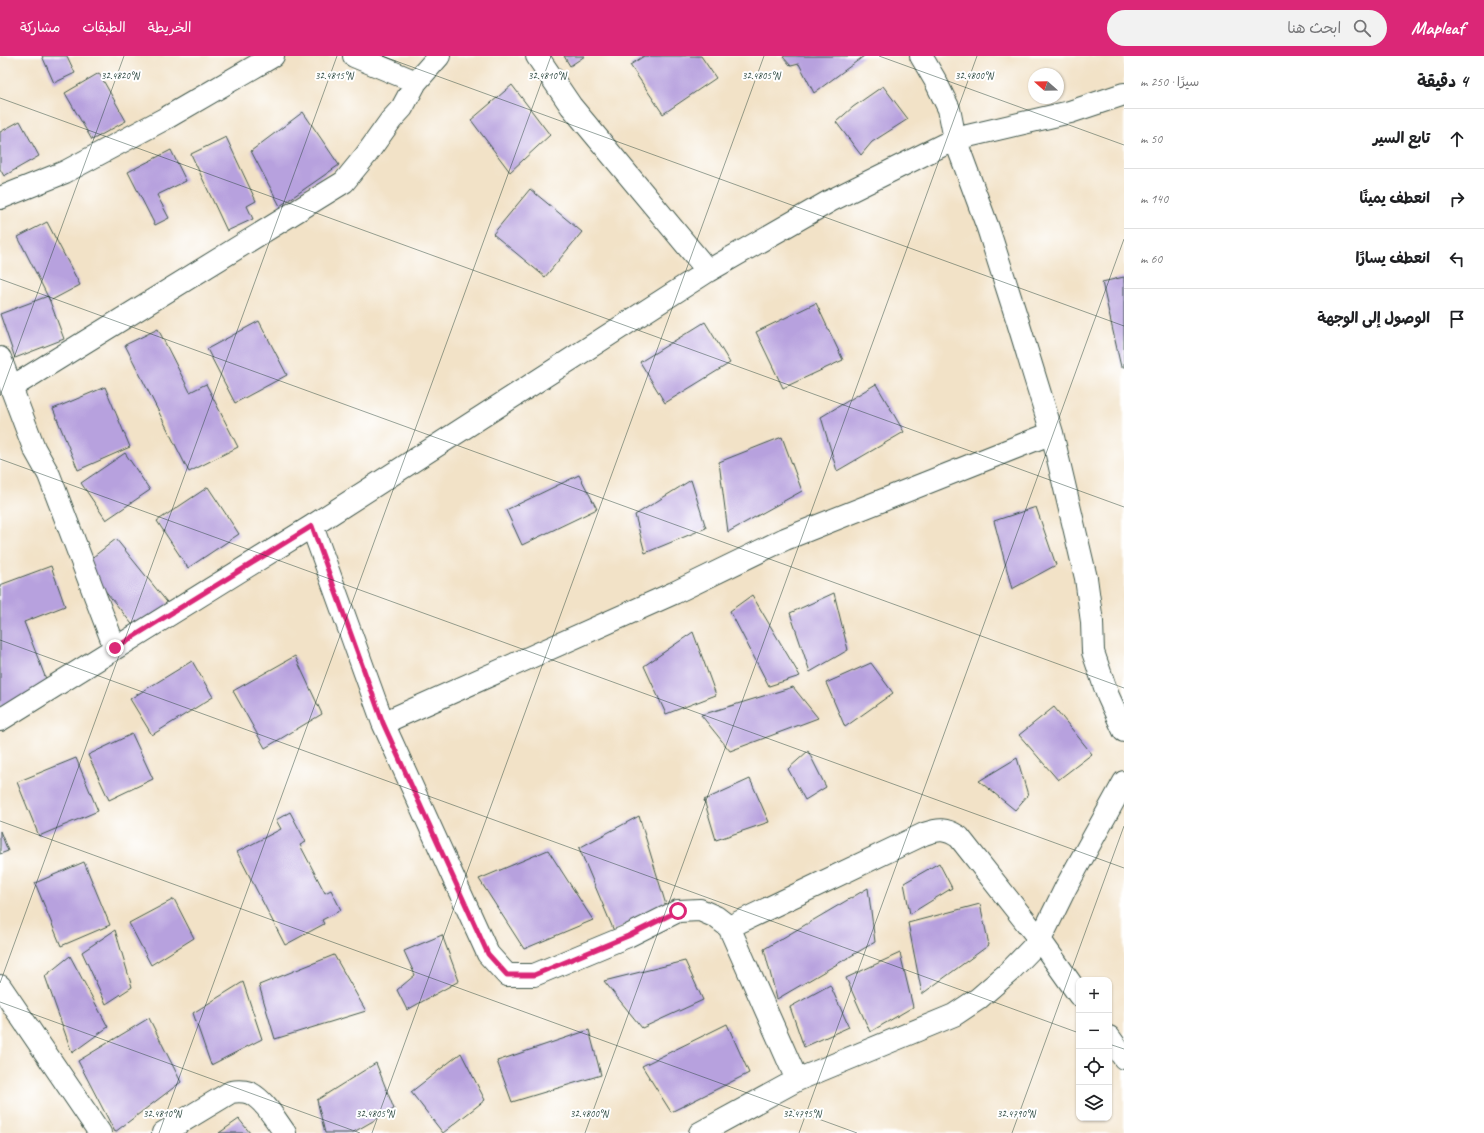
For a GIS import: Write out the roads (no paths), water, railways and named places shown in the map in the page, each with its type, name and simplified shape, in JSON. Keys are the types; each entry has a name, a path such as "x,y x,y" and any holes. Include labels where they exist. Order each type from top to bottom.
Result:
{"street":[{"path":"0,198 65,172 168,117 273,56"},
{"path":"354,56 416,82"},
{"path":"12,387 344,182 391,120 402,108 416,82 439,56"},
{"path":"537,56 571,106 708,271"},
{"path":"921,56 949,109 955,139 988,228 1052,433 1086,578 1092,622 1094,652 1108,696 1124,730"},
{"path":"0,720 312,526 708,271 830,201 955,139 1070,112 1124,94"},
{"path":"0,358 34,448 49,475 115,648"},
{"path":"383,723 674,593 786,539 1052,433"},
{"path":"312,526 383,723 488,954 507,975 534,975 628,936 678,911 700,910 716,917 729,927 798,1080"},
{"path":"700,1133 798,1080 954,1015 983,995 1009,972 1040,940 1066,887 1124,782"},
{"path":"729,927 924,834 935,830 950,830 959,836 1040,940 1076,991"},
{"path":"0,986 100,1133"},
{"path":"1112,1041 1124,1058"},
{"path":"163,1133 231,1092 240,1091 249,1093 268,1109 285,1133"}]}
